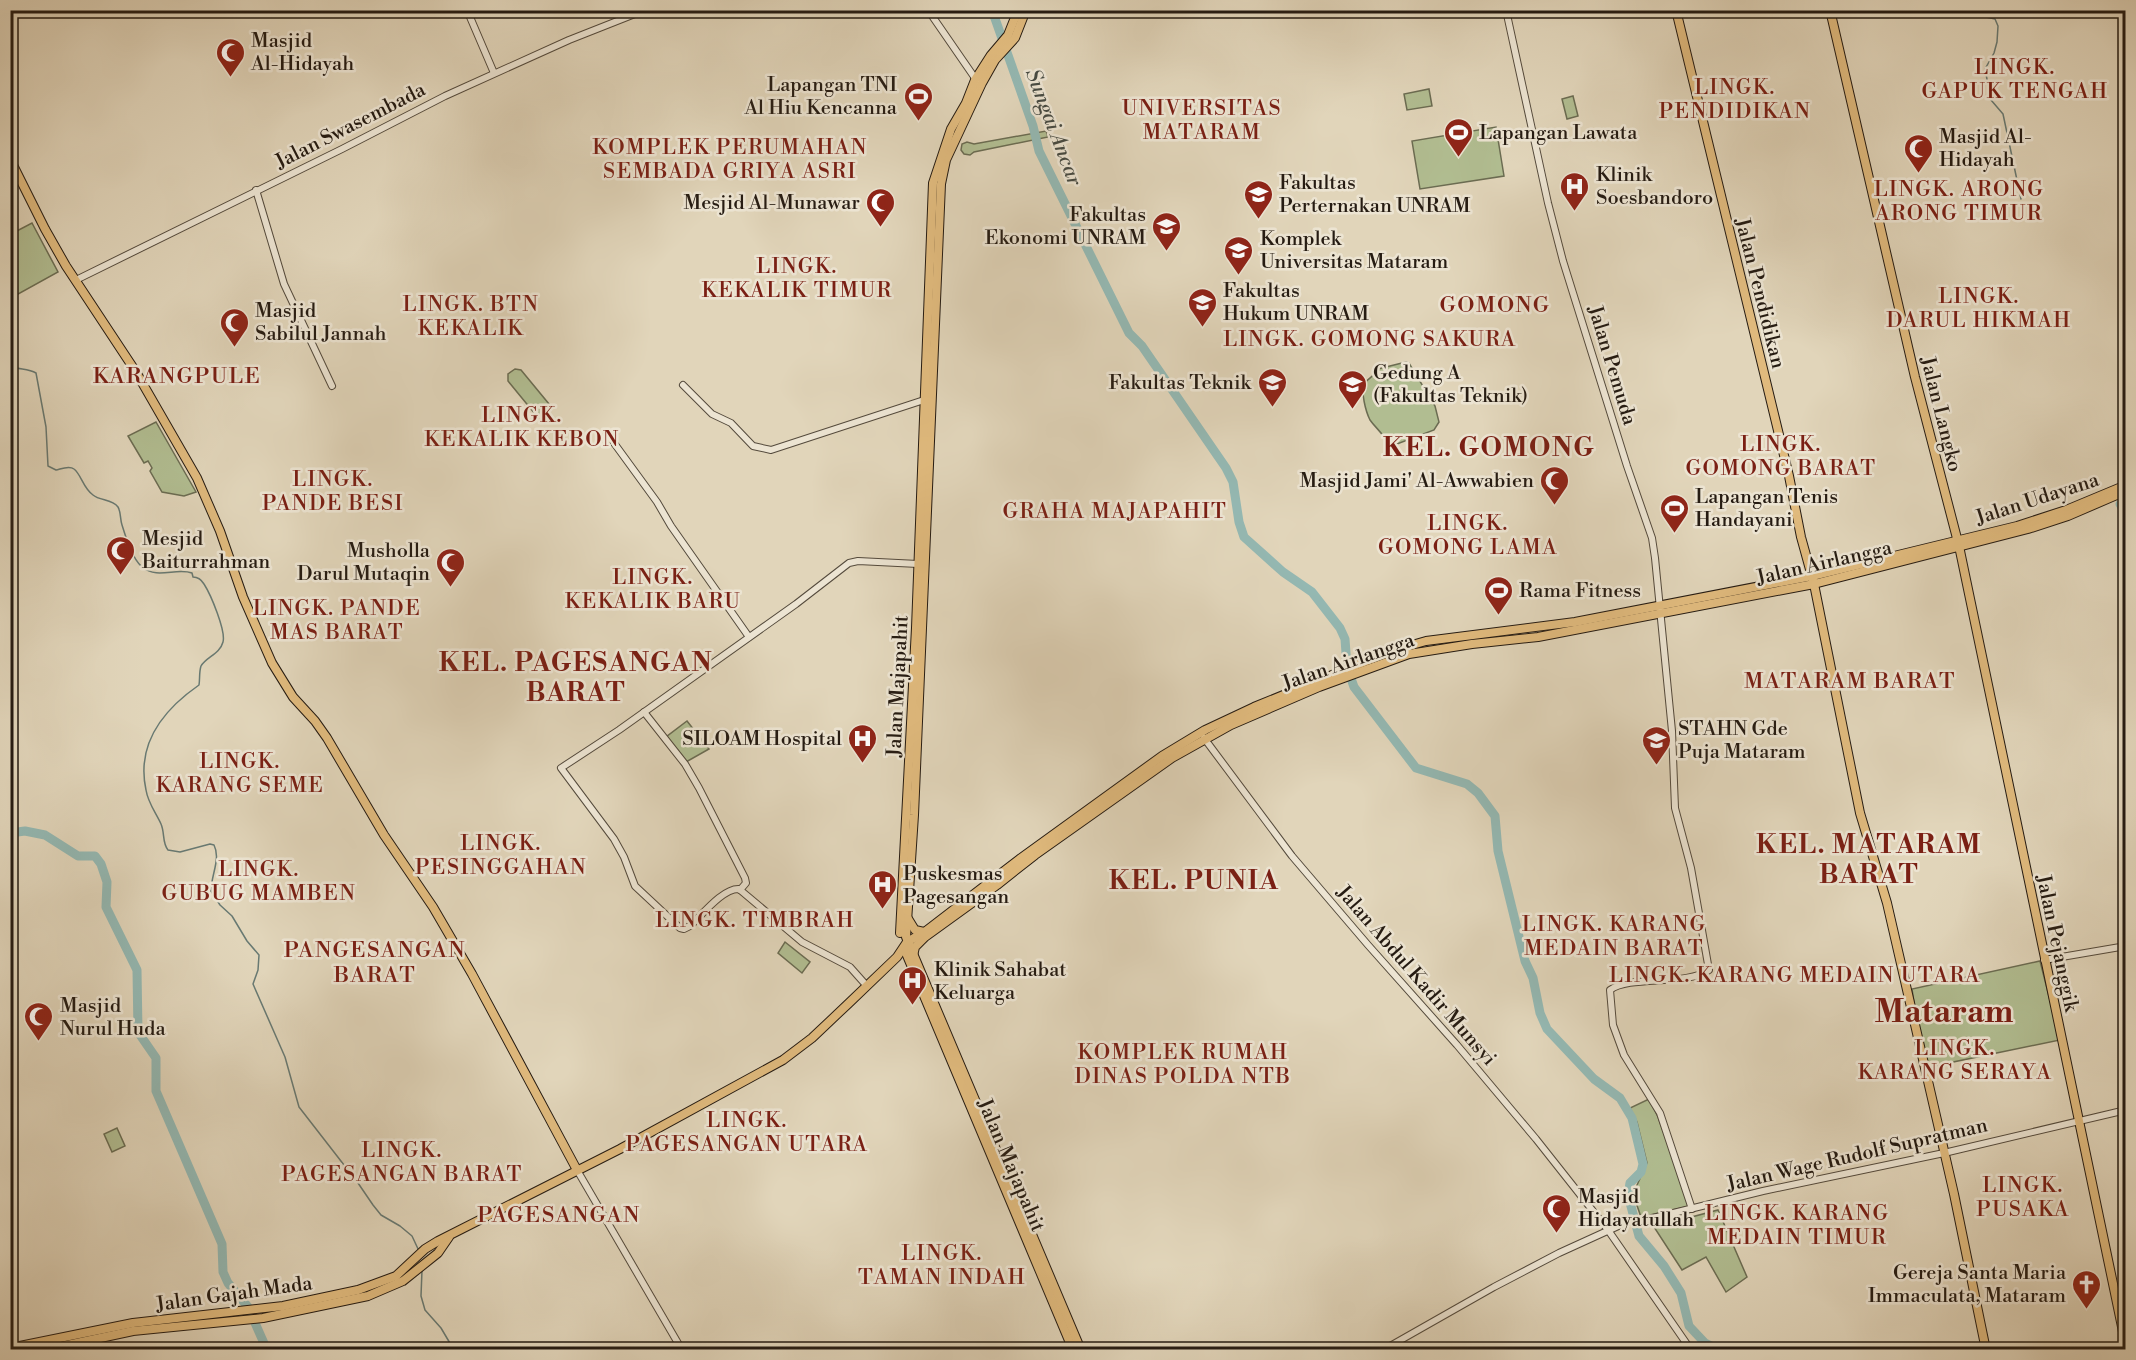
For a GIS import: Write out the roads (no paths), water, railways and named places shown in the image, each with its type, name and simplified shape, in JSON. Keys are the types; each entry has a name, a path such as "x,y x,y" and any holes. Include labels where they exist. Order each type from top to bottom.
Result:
{"main road":[{"name":"Jalan Pendidikan","path":"1676,10 1813,580 1860,813 1887,903 1986,1350"},
{"name":"Jalan Langko","path":"1830,10 1916,377 1958,543"},
{"name":"Jalan Majapahit","path":"915,705 918,564 923,524 924,400 936,216 941,184 946,160 978,81 996,53 1012,37 1024,11"},
{"path":"10,159 45,230 136,372 197,478 220,531 243,597 272,663 293,697 327,738 384,835 433,907 472,974 578,1170"},
{"name":"Jalan Majapahit","path":"936,216 915,705 900,931 967,1088"},
{"name":"Jalan Udayana","path":"1958,543 2028,529 2119,491"},
{"name":"Jalan Airlangga","path":"907,946 924,936 1022,858 1129,783 1203,736 1280,699 1341,675 1409,654 1538,637 1813,580 1958,543"},
{"name":"Jalan Pejanggik","path":"1958,543 2126,1346"},
{"name":"Jalan Majapahit","path":"914,719 914,815 906,915 907,946 967,1088"},
{"path":"906,915 912,927 924,936 915,947 913,956"},
{"name":"Jalan Gajah Mada","path":"134,1327 263,1318 359,1294 396,1276 426,1249 783,1060 812,1038 907,946"},
{"path":"967,1088 1009,1191 1081,1350"},
{"name":"Jalan Majapahit","path":"1009,1191 1073,1350"},
{"name":"Jalan Gajah Mada","path":"10,1348 394,1287 438,1253 448,1237"},
{"name":"Jalan Gajah Mada","path":"44,1350 90,1336"}],"street":[{"path":"467,10 494,73"},
{"name":"Jalan Swasembada","path":"75,280 494,73 645,10"},
{"path":"928,10 978,81"},
{"name":"Jalan Pemuda","path":"1506,10 1548,204 1563,261 1652,538 1672,731 1676,813 1691,868 1709,970 1705,973 1678,978 1620,985 1610,990 1609,995 1613,1025 1624,1055 1660,1113 1692,1209"},
{"path":"256,190 284,284 332,386"},
{"path":"683,385 712,414 731,423 753,446 771,450 924,400"},
{"path":"614,443 749,637"},
{"path":"866,986 850,967 802,942 740,890 733,889 724,894 690,926 682,928 677,925 635,886 614,839 561,768 644,712 849,563 858,561 918,564"},
{"path":"644,712 684,764 699,788 746,883 740,890"},
{"name":"Jalan Abdul Kadir Munsyi","path":"1203,736 1292,856 1514,1111 1608,1230 1691,1350"},
{"path":"2044,960 2126,946"},
{"name":"Jalan Wage Rudolf Supratman","path":"1383,1350 1494,1287 1627,1222 1944,1153 2126,1110"},
{"path":"578,1170 682,1350"}],"waterway":[{"name":"Sungai Ancar","path":"992,10 1033,126 1039,151 1129,333 1142,346 1226,468 1233,482 1239,522 1244,537 1283,572 1312,592 1340,628 1345,639 1347,667 1354,687 1416,768 1467,784 1478,793 1495,816 1498,851 1525,961 1533,978 1540,1013 1547,1029 1594,1079 1620,1098 1632,1118 1643,1164 1641,1172 1630,1183 1628,1195 1639,1236 1664,1266 1681,1293 1689,1326 1705,1343 1719,1350"},
{"path":"1978,10 1986,17 1995,19 1998,26 1994,53 1985,69 1991,100 2003,114 2021,199"},
{"path":"10,366 36,373 46,427 48,466 56,470 67,467 74,469 90,492 118,507 130,548 142,567 154,573 180,571 192,573 193,577 202,581 210,596 220,622 223,642 219,650 201,666 199,685 174,705 155,730 145,758 144,773 147,795 161,824 168,850 180,852 214,845 216,861 211,891 259,955 258,970 253,984 285,1057 299,1107 381,1215 412,1236 419,1251"},
{"path":"2120,504 2126,514"},
{"path":"10,833 25,831 45,835 78,856 95,856 101,864 107,882 106,907 137,970 138,1032 156,1058 156,1091 222,1244 223,1272 228,1283 248,1307 267,1350"},
{"path":"422,1270 421,1296 425,1310 441,1328 454,1350"}],"place":[{"name":"Masjid Al-Hidayah","path":"230,78"},
{"name":"Lapangan TNI Al Hiu Kencanna","path":"918,122"},
{"name":"Lapangan Lawata","path":"1458,158"},
{"name":"Masjid Al- Hidayah","path":"1918,174"},
{"name":"Klinik Soesbandoro","path":"1575,212"},
{"name":"Fakultas Perternakan UNRAM","path":"1258,220"},
{"name":"Mesjid Al-Munawar","path":"881,228"},
{"name":"Fakultas Ekonomi UNRAM","path":"1167,252"},
{"name":"Komplek Universitas Mataram","path":"1239,276"},
{"name":"Fakultas Hukum UNRAM","path":"1202,328"},
{"name":"Masjid Sabilul Jannah","path":"234,348"},
{"name":"Fakultas Teknik","path":"1272,408"},
{"name":"Gedung A (Fakultas Teknik)","path":"1352,410"},
{"name":"Masjid Jami' Al-Awwabien","path":"1555,506"},
{"name":"Lapangan Tenis Handayani","path":"1674,534"},
{"name":"Mesjid Baiturrahman","path":"121,576"},
{"name":"Musholla Darul Mutaqin","path":"451,588"},
{"name":"Rama Fitness","path":"1498,616"},
{"name":"SILOAM Hospital","path":"863,764"},
{"name":"STAHN Gde Puja Mataram","path":"1657,766"},
{"name":"Puskesmas Pagesangan","path":"882,910"},
{"name":"Klinik Sahabat Keluarga","path":"913,1006"},
{"name":"Masjid Nurul Huda","path":"39,1042"},
{"name":"Masjid Hidayatullah","path":"1557,1234"},
{"name":"Gereja Santa Maria Immaculata, Mataram","path":"2087,1310"}],"district":[{"name":"LINGK. GAPUK TENGAH","path":"2015,79"},
{"name":"LINGK. PENDIDIKAN","path":"1735,99"},
{"name":"UNIVERSITAS MATARAM","path":"1202,120"},
{"name":"KOMPLEK PERUMAHAN SEMBADA GRIYA ASRI","path":"730,159"},
{"name":"LINGK. ARONG ARONG TIMUR","path":"1959,201"},
{"name":"LINGK. KEKALIK TIMUR","path":"797,278"},
{"name":"GOMONG","path":"1495,304"},
{"name":"LINGK. DARUL HIKMAH","path":"1979,308"},
{"name":"LINGK. BTN KEKALIK","path":"471,316"},
{"name":"LINGK. GOMONG SAKURA","path":"1370,339"},
{"name":"KARANGPULE","path":"177,375"},
{"name":"LINGK. KEKALIK KEBON","path":"522,427"},
{"name":"KEL. GOMONG","path":"1489,447"},
{"name":"LINGK. GOMONG BARAT","path":"1781,456"},
{"name":"LINGK. PANDE BESI","path":"333,491"},
{"name":"GRAHA MAJAPAHIT","path":"1115,511"},
{"name":"LINGK. GOMONG LAMA","path":"1468,535"},
{"name":"LINGK. KEKALIK BARU","path":"653,589"},
{"name":"LINGK. PANDE MAS BARAT","path":"337,620"},
{"name":"KEL. PAGESANGAN BARAT","path":"576,677"},
{"name":"MATARAM BARAT","path":"1850,680"},
{"name":"LINGK. KARANG SEME","path":"240,773"},
{"name":"LINGK. PESINGGAHAN","path":"501,855"},
{"name":"KEL. MATARAM BARAT","path":"1869,859"},
{"name":"KEL. PUNIA","path":"1194,880"},
{"name":"LINGK. GUBUG MAMBEN","path":"259,881"},
{"name":"LINGK. TIMBRAH","path":"755,920"},
{"name":"LINGK. KARANG MEDAIN BARAT","path":"1614,936"},
{"name":"PANGESANGAN BARAT","path":"375,962"},
{"name":"LINGK. KARANG MEDAIN UTARA","path":"1795,975"},
{"name":"Mataram","path":"1944,1011"},
{"name":"LINGK. KARANG SERAYA","path":"1955,1060"},
{"name":"KOMPLEK RUMAH DINAS POLDA NTB","path":"1183,1064"},
{"name":"LINGK. PAGESANGAN UTARA","path":"747,1132"},
{"name":"LINGK. PAGESANGAN BARAT","path":"402,1162"},
{"name":"LINGK. PUSAKA","path":"2023,1197"},
{"name":"PAGESANGAN","path":"559,1214"},
{"name":"LINGK. KARANG MEDAIN TIMUR","path":"1797,1225"},
{"name":"LINGK. TAMAN INDAH","path":"942,1265"}]}
